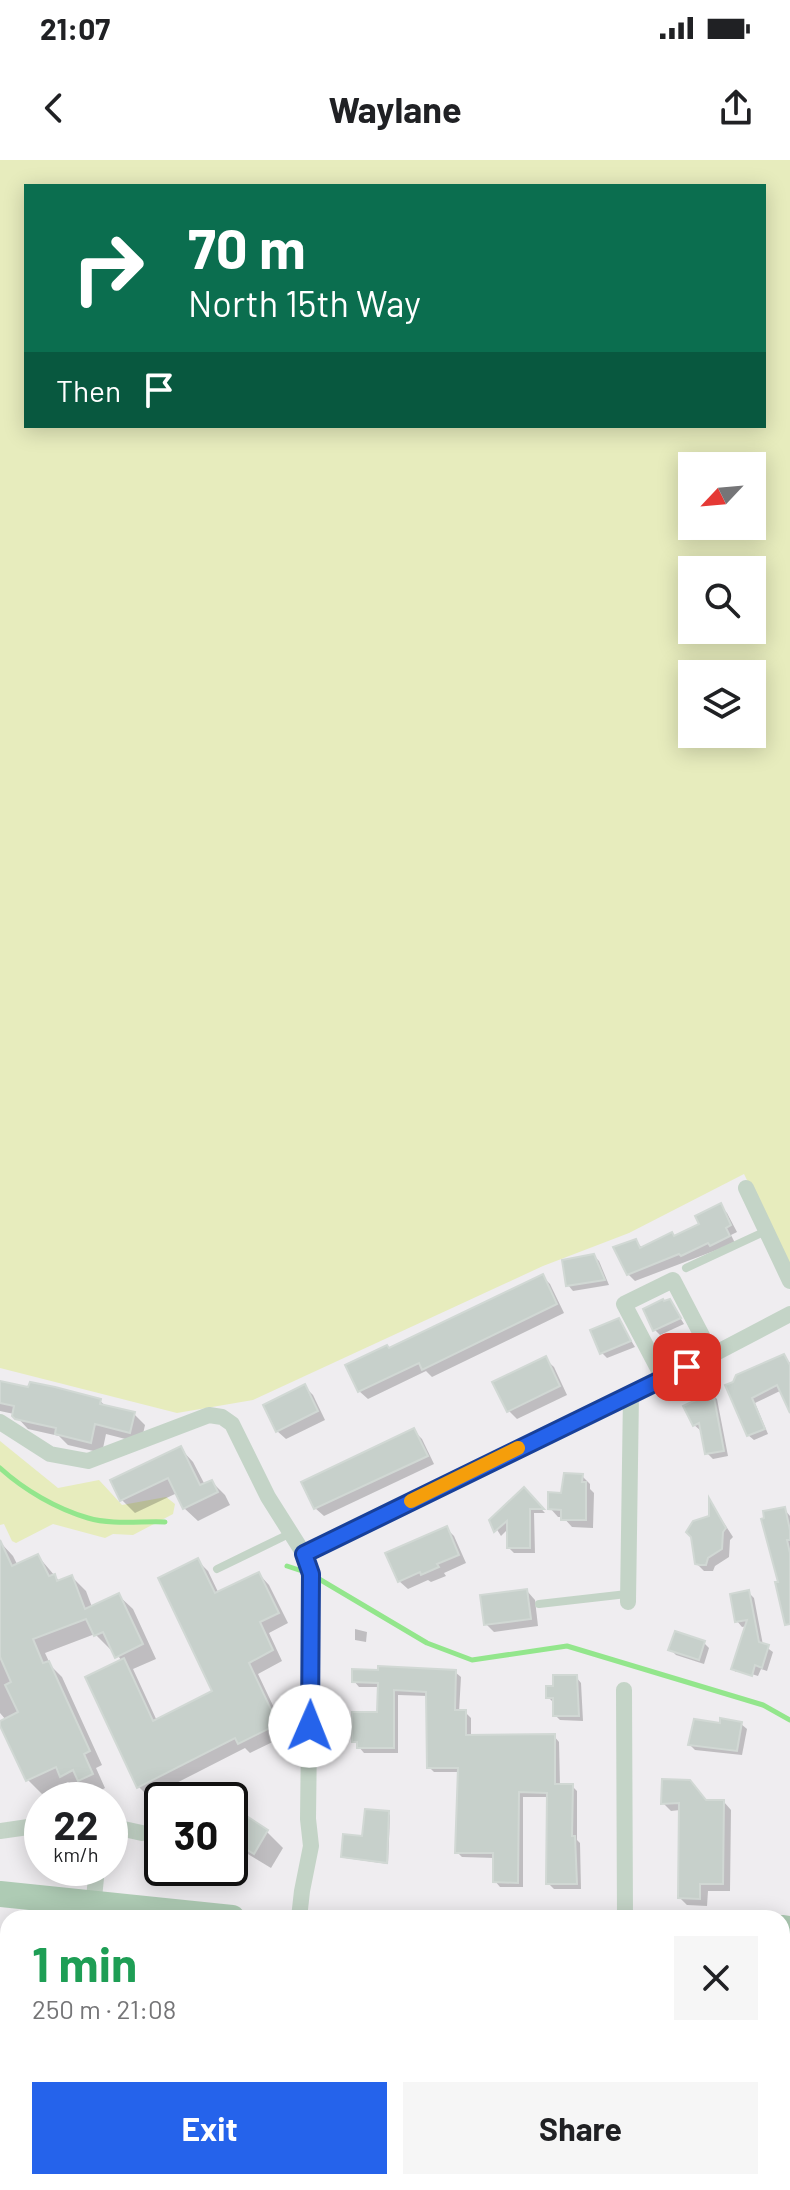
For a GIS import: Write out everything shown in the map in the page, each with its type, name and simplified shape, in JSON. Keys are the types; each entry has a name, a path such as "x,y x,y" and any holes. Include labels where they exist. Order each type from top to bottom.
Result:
{"main road":[{"path":"0,1894 82,1910"}],"street":[{"path":"746,1188 790,1281"},
{"path":"663,1378 624,1304 673,1280 712,1355"},
{"path":"304,1554 790,1314"},
{"path":"628,1598 631,1394"},
{"path":"0,1422 50,1454 88,1461 209,1415 222,1417 232,1424 268,1497 304,1554 311,1574 308,1819 311,1846 300,1910"},
{"path":"624,1690 625,1910"},
{"path":"0,1831 24,1828"},
{"path":"128,1830 142,1833"},
{"path":"92,1910 95,1886"}],"lane":[{"path":"686,1268 766,1231"},
{"path":"217,1569 291,1533"},
{"path":"539,1604 628,1598"}],"green space":[{"path":"0,160 790,160 790,1268 744,1174 629,1233 543,1266 253,1400 177,1413 0,1368"},
{"path":"0,1441 58,1488 99,1480 122,1505 166,1497 175,1504 173,1514 133,1535 113,1534 105,1538 53,1524 16,1543 4,1524 0,1525"}],"building":[{"path":"721,1203 731,1225 726,1228 730,1236 627,1275 613,1247 636,1239 640,1248 672,1232 674,1236 699,1224 695,1216"},
{"path":"594,1254 605,1280 566,1286 562,1260"},
{"path":"543,1274 557,1304 422,1370 419,1363 358,1392 345,1365 387,1345 389,1348"},
{"path":"663,1299 670,1299 681,1318 653,1331 643,1309"},
{"path":"619,1318 631,1341 600,1354 590,1330"},
{"path":"784,1354 790,1365 790,1413 777,1385 752,1398 765,1429 747,1436 725,1385 733,1382 736,1375"},
{"path":"546,1356 560,1386 507,1412 492,1382"},
{"path":"0,1381 28,1387 30,1382 55,1387 101,1399 100,1404 135,1412 130,1433 95,1424 91,1443 55,1434 56,1428 15,1419 12,1416 14,1406 0,1403"},
{"path":"305,1384 318,1411 276,1432 263,1405"},
{"path":"713,1392 724,1451 705,1454 699,1423 693,1426 683,1406"},
{"path":"414,1428 428,1456 314,1509 301,1482"},
{"path":"181,1446 200,1485 212,1480 218,1492 183,1509 168,1478 120,1501 110,1480"},
{"path":"564,1473 583,1474 582,1482 586,1482 586,1520 561,1520 561,1510 548,1509 548,1492 561,1493"},
{"path":"524,1487 544,1509 530,1509 530,1548 507,1548 507,1521 494,1532 489,1520"},
{"path":"709,1498 726,1528 722,1549 708,1558 706,1565 700,1565 695,1564 691,1537 686,1532 693,1521 709,1516"},
{"path":"785,1507 790,1530 790,1540 787,1540 790,1553 790,1624 785,1625 775,1582 778,1582 761,1519 764,1518 763,1511"},
{"path":"447,1526 459,1555 421,1575 420,1572 398,1582 385,1553"},
{"path":"0,1540 12,1566 38,1554 49,1576 55,1574 57,1581 72,1575 85,1609 119,1593 143,1644 115,1658 103,1632 94,1636 86,1619 33,1639 43,1663 49,1661 90,1751 84,1754 93,1774 78,1781 73,1770 60,1777 56,1767 26,1781 0,1726 0,1721 18,1712 5,1685 11,1682 0,1657"},
{"path":"198,1558 215,1593 259,1572 279,1613 260,1622 273,1650 249,1663 278,1724 238,1744 235,1738 137,1788 85,1677 124,1658 153,1721 212,1691 158,1578"},
{"path":"527,1589 531,1619 484,1625 480,1595"},
{"path":"749,1590 759,1642 769,1645 762,1668 755,1665 752,1676 731,1669 747,1620 735,1622 730,1594"},
{"path":"675,1631 705,1641 699,1660 668,1650"},
{"path":"378,1666 456,1670 455,1710 466,1710 466,1735 555,1734 555,1784 573,1784 572,1836 575,1836 577,1884 546,1884 547,1793 519,1792 518,1883 493,1882 493,1853 455,1853 458,1768 427,1768 426,1692 394,1690 394,1748 357,1748 357,1742 352,1742 352,1712 377,1712 378,1683 352,1682 352,1669 378,1670"},
{"path":"553,1675 577,1675 579,1716 553,1716 553,1698 546,1698 546,1686 553,1686"},
{"path":"720,1718 742,1722 737,1751 688,1745 694,1719 720,1723"},
{"path":"662,1779 690,1780 706,1800 724,1800 723,1884 700,1884 700,1899 678,1898 679,1803 661,1804"},
{"path":"365,1809 389,1811 387,1863 341,1857 343,1834 362,1836"},
{"path":"248,1817 268,1830 254,1854 248,1850"}],"waterway":[{"path":"0,1468 41,1498 88,1518 116,1522 165,1522"},
{"path":"287,1566 305,1572"},
{"path":"314,1576 427,1643 472,1660 567,1646 763,1705 790,1720"}],"slow traffic":[{"path":"411,1501 518,1448"}],"route":[{"path":"310,1726 311,1574 304,1554 687,1367"}]}
